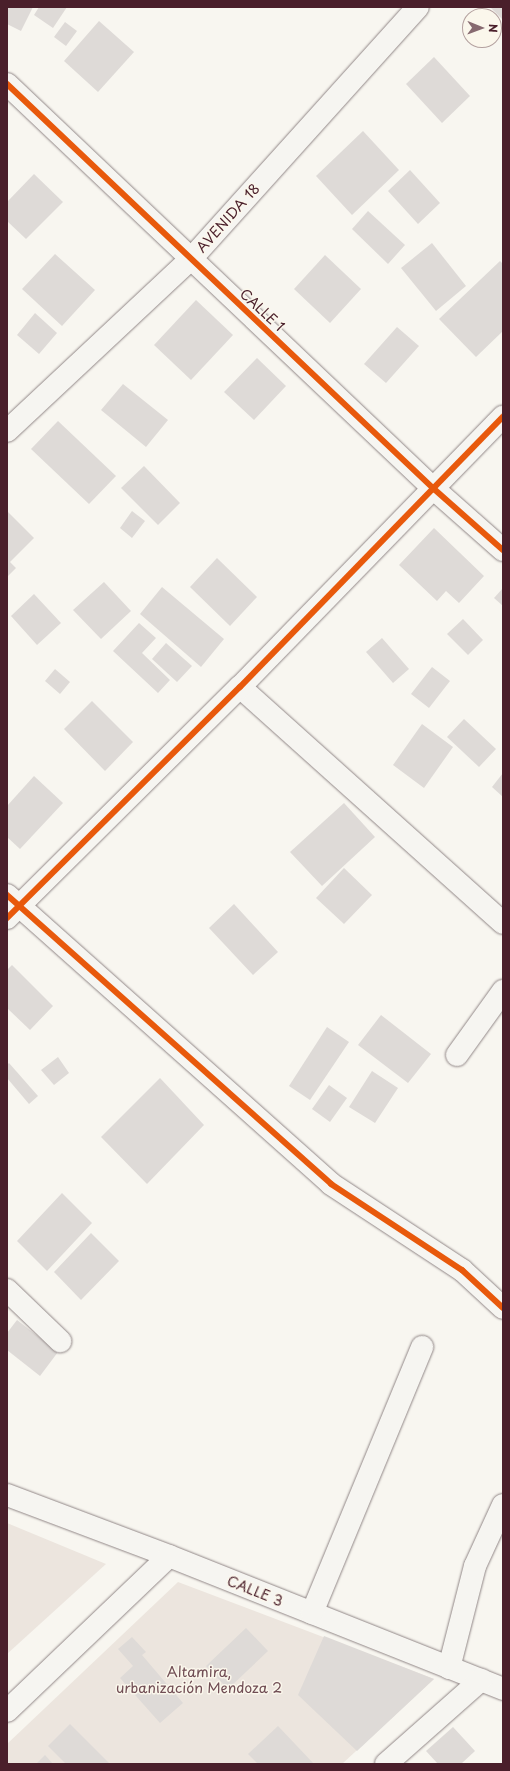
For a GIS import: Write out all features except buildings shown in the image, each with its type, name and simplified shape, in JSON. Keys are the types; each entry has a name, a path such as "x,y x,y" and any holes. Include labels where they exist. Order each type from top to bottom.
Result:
{"street":[{"name":"AVENIDA 18","path":"7,431 191,259 418,7"},
{"name":"CALLE 1","path":"7,84 434,489 503,550"},
{"path":"503,417 240,687 11,906 331,1184 462,1270 503,1308"},
{"path":"240,687 503,923"},
{"path":"457,1055 503,991"},
{"path":"7,1290 60,1341"},
{"path":"312,1613 422,1347"},
{"name":"CALLE 3","path":"7,1495 169,1556 503,1689"},
{"path":"449,1668 475,1566 503,1504"},
{"path":"7,1711 169,1556"},
{"path":"386,1764 481,1680"}],"green space":[{"path":"7,1523 106,1564 7,1654"},
{"name":"Altamira, urbanización Mendoza 2","path":"178,1582 434,1679 342,1764 7,1764 7,1744"}],"cycle path":[{"path":"7,84 434,489 503,550"},
{"path":"7,918 240,687 503,417"},
{"path":"7,895 331,1184 462,1270 503,1308"}]}
